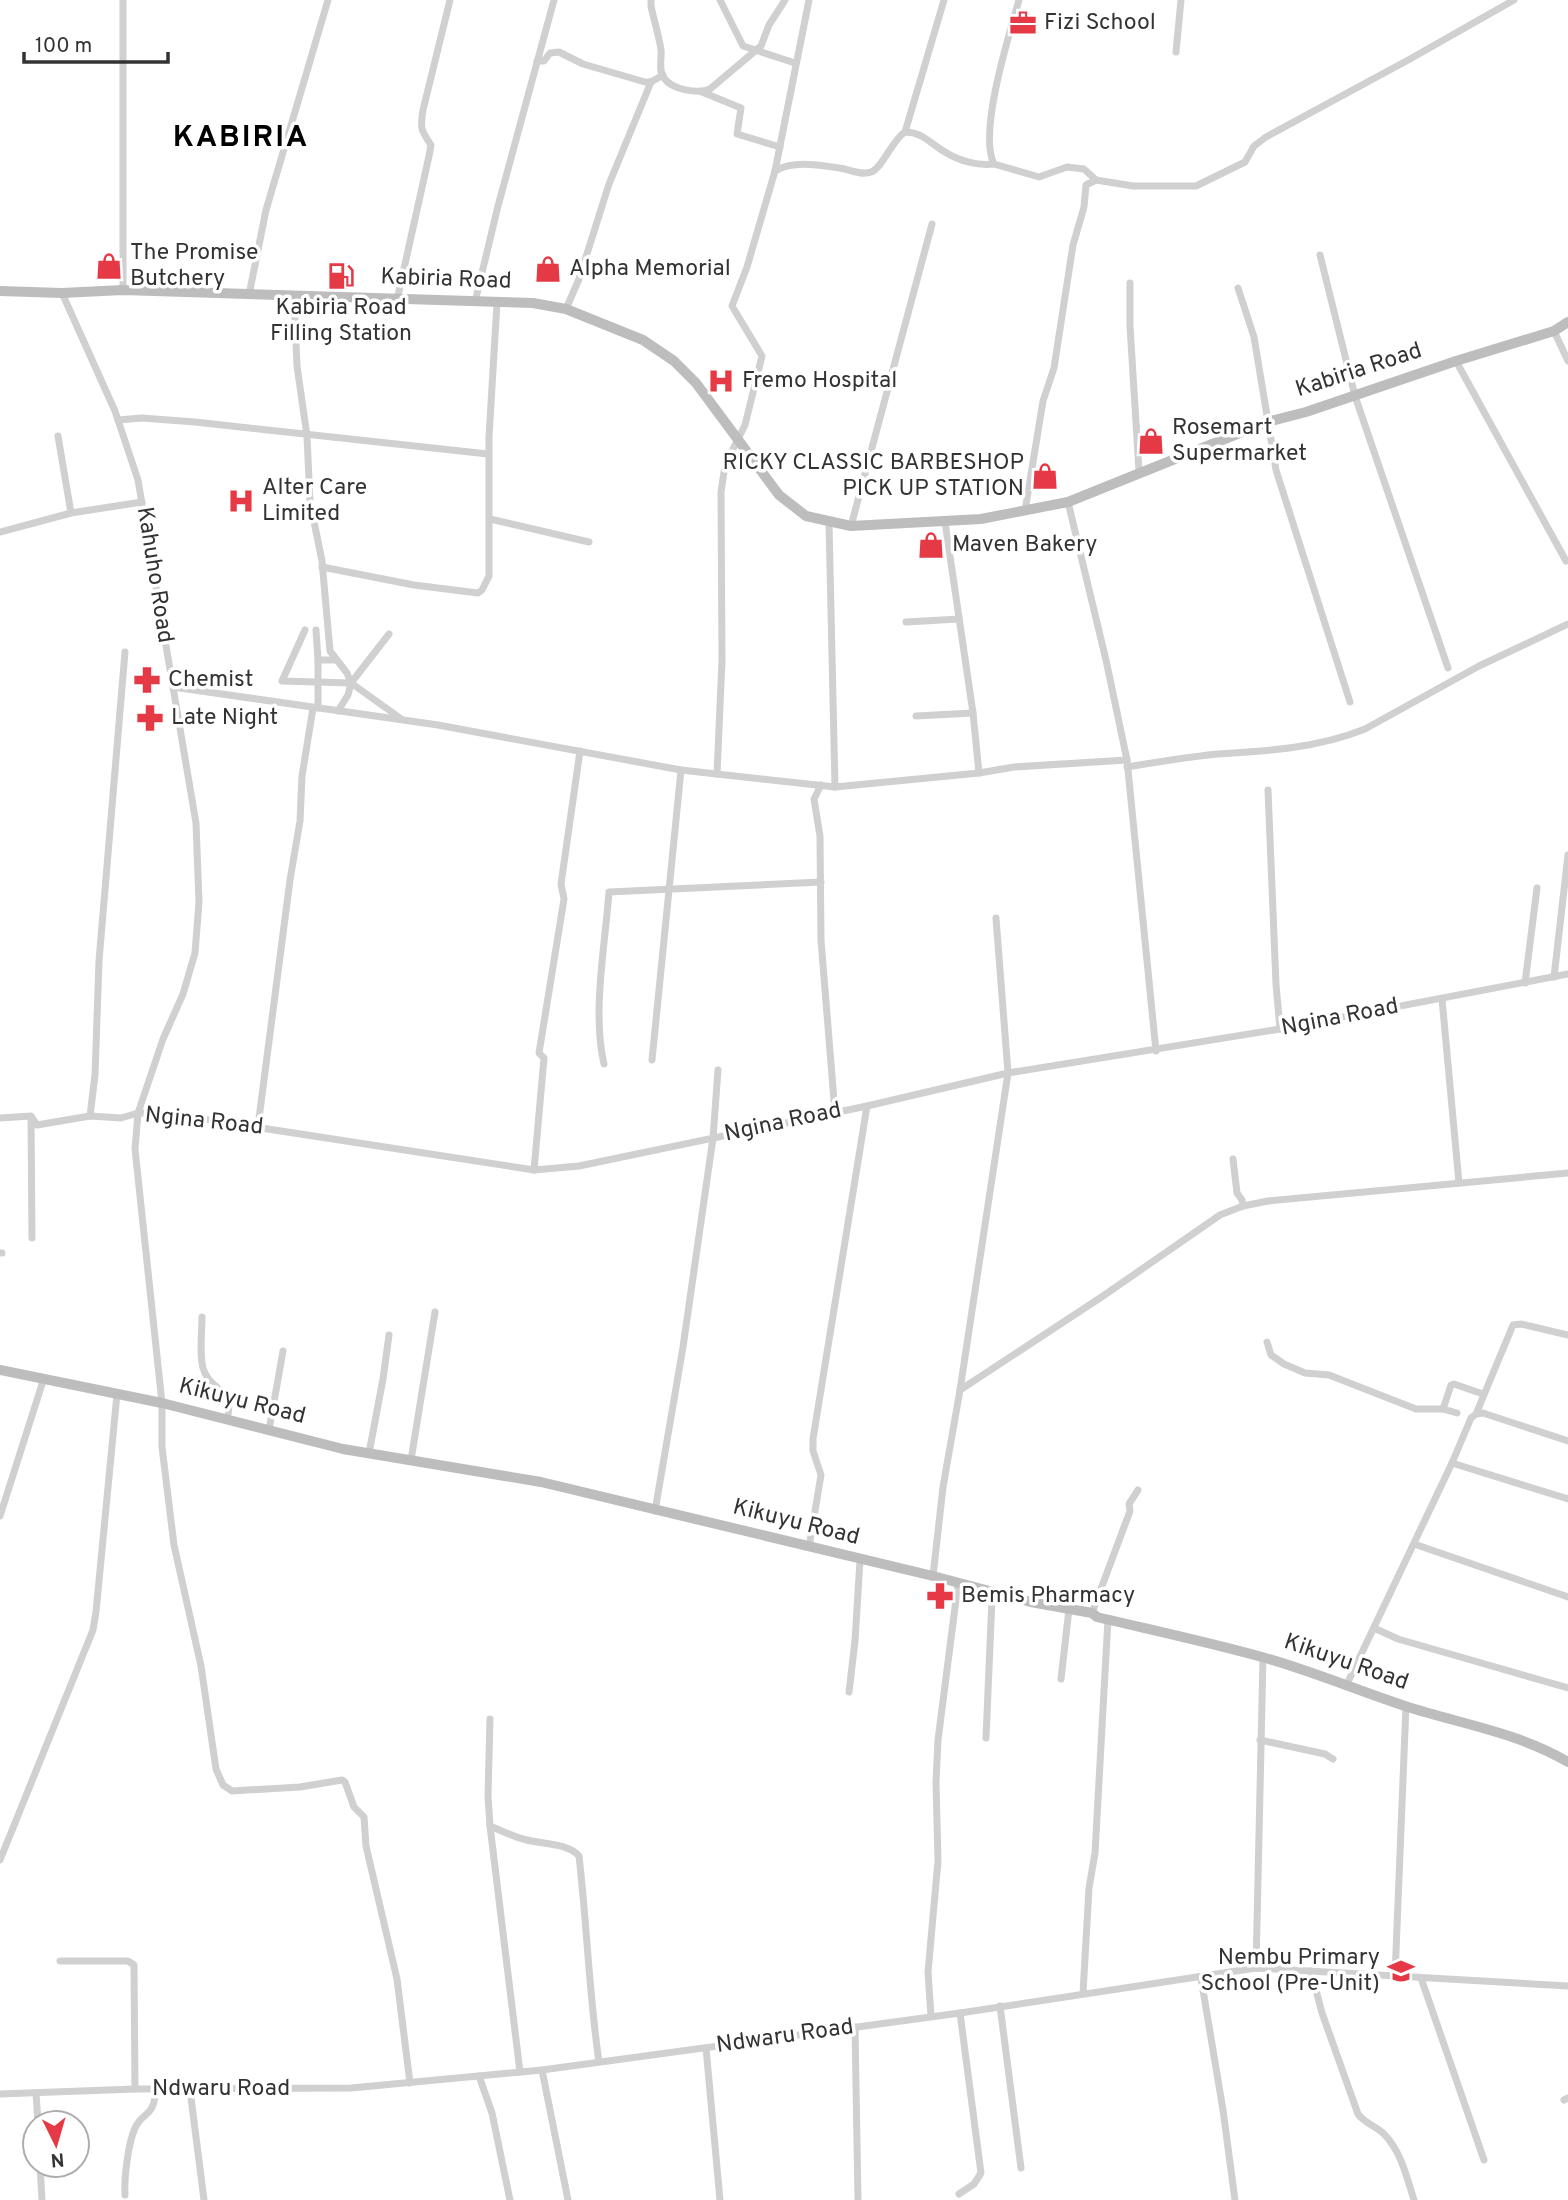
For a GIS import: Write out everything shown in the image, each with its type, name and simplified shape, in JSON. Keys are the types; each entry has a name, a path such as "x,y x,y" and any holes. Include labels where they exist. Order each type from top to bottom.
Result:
{"main road":[{"name":"Kabiria Road","path":"0,291 62,293 123,290 533,303 566,309 643,340 674,361 696,383 779,495 806,516 851,526 981,519 1068,502 1139,471 1267,422 1554,331 1568,321"},
{"name":"Kikuyu Road","path":"0,1370 162,1403 369,1453 541,1482 1031,1602 1092,1613 1097,1617 1263,1657 1406,1706 1518,1738 1546,1749 1568,1762"}],"street":[{"path":"123,0 123,290"},
{"path":"249,295 266,210 328,0"},
{"path":"397,300 431,145 422,134 420,125 450,0"},
{"path":"475,302 554,0"},
{"path":"651,0 662,52 664,79 679,88 702,92 741,108 737,134 780,147"},
{"path":"720,0 743,46 795,63"},
{"path":"702,92 710,89 757,51 785,0"},
{"path":"717,774 722,661 721,492 725,466 745,425 762,356 732,306 747,267 775,171 809,0"},
{"path":"775,171 786,164 869,173 875,171 894,140 905,132 944,0"},
{"path":"994,164 990,156 990,132 999,68 1019,0"},
{"path":"1176,52 1181,0"},
{"path":"905,132 918,133 947,154 963,160 982,166 994,164 1039,177 1068,167 1084,169 1096,180 1133,186 1196,186 1245,162 1254,146 1266,137 1514,0"},
{"path":"537,61 544,61 551,53 559,52 600,71 651,82"},
{"path":"566,309 579,279 609,184 651,82 663,75"},
{"path":"1025,511 1043,401 1054,369 1073,245 1084,207 1086,185 1096,180"},
{"path":"851,526 932,224"},
{"path":"1320,255 1355,396 1448,668"},
{"path":"1130,283 1139,471"},
{"path":"1238,288 1254,337 1276,470 1350,702"},
{"name":"Kahuho Road","path":"62,293 118,420 138,480 196,823 199,902 195,953 183,994 163,1039 138,1113 136,1168 162,1403 162,1447 174,1545 201,1666 216,1769 223,1785 232,1791 300,1787 342,1780 345,1782 354,1807 364,1816 366,1846 397,1979 410,2083"},
{"path":"293,296 297,366 307,436 310,502 322,567 330,651 351,683 404,720"},
{"path":"322,567 414,585 478,593 482,590 489,576 488,454 497,303"},
{"path":"1554,331 1568,361"},
{"path":"1456,360 1566,561"},
{"path":"118,420 142,418 195,422 488,454"},
{"path":"58,436 71,513"},
{"path":"0,532 71,513 142,502"},
{"path":"1068,502 1107,660 1127,764 1156,1051"},
{"path":"490,519 589,542"},
{"path":"945,522 973,713 979,773"},
{"path":"829,523 835,787"},
{"path":"906,622 959,619"},
{"path":"173,687 404,720 681,770 835,787 1014,767 1127,764 1319,744 1347,736 1397,712 1479,666 1568,624"},
{"path":"304,630 282,681 351,683"},
{"path":"258,1126 281,943 300,821 302,775 316,708 316,630"},
{"path":"338,711 348,695 351,683 389,634"},
{"path":"90,1116 95,1075 99,961 125,652"},
{"path":"318,660 336,660"},
{"path":"916,716 973,713"},
{"path":"534,1170 544,1058 539,1053 564,899 561,884 580,751"},
{"path":"652,1060 681,770"},
{"path":"821,785 814,799 820,836 821,940 835,1113"},
{"path":"1268,790 1280,1030"},
{"path":"1554,977 1568,855"},
{"path":"604,1064 599,1037 599,1016 610,892 821,882"},
{"path":"1524,983 1537,888"},
{"path":"933,1576 943,1487 961,1390 1007,1073 996,918"},
{"name":"Ngina Road","path":"0,1118 31,1116 37,1125 90,1116 121,1118 138,1113 163,1113 534,1170 579,1166 835,1113 1007,1073 1280,1030 1568,974"},
{"path":"1441,999 1459,1183"},
{"path":"655,1511 683,1347 713,1138 718,1070"},
{"path":"808,1547 821,1475 813,1451 813,1439 867,1106"},
{"path":"31,1116 32,1238"},
{"path":"1233,1159 1237,1193 1243,1206"},
{"path":"961,1390 1220,1216 1243,1206 1268,1201 1568,1173"},
{"path":"411,1460 435,1312"},
{"path":"202,1317 202,1367 227,1397 230,1409 227,1419"},
{"path":"1347,1684 1452,1464 1468,1424 1476,1414 1513,1325 1521,1324 1568,1335"},
{"path":"369,1453 388,1335"},
{"path":"1267,1342 1271,1355 1305,1373 1329,1376 1416,1409 1443,1409 1457,1413"},
{"path":"269,1430 283,1351"},
{"path":"0,1516 44,1378"},
{"path":"1443,1409 1451,1385 1483,1394"},
{"path":"0,1860 93,1630 117,1394"},
{"path":"1476,1414 1483,1413 1568,1441"},
{"path":"1452,1464 1568,1499"},
{"path":"1092,1613 1130,1511 1129,1504 1138,1490"},
{"path":"1414,1544 1568,1597"},
{"path":"849,1692 860,1560"},
{"path":"931,2016 928,1972 938,1861 938,1740 958,1584"},
{"path":"986,1738 994,1592"},
{"path":"1061,1679 1069,1609"},
{"path":"1083,1993 1089,1888 1095,1853 1108,1619"},
{"path":"1374,1628 1398,1639 1568,1688"},
{"path":"1256,1968 1263,1657"},
{"path":"1395,1976 1406,1706"},
{"path":"490,1719 490,1826 520,2071"},
{"path":"1260,1740 1325,1754 1334,1759"},
{"path":"490,1826 525,1840 566,1848 579,1856 591,2006 599,2062"},
{"path":"60,1961 128,1961 134,1965 135,2089"},
{"name":"Ndwaru Road","path":"0,2094 135,2089 351,2088 542,2070 960,2014 1256,1968 1568,1986"},
{"path":"1311,1970 1322,2013 1358,2114 1382,2133 1394,2148 1414,2200"},
{"path":"1200,1978 1223,2110 1235,2200"},
{"path":"1421,1978 1484,2160"},
{"path":"1000,2006 1021,2168"},
{"path":"959,2194 974,2184 981,2173 960,2014"},
{"path":"855,2027 858,2200"},
{"path":"706,2049 719,2200"},
{"path":"542,2070 568,2200"},
{"path":"479,2076 495,2124 510,2200"},
{"path":"125,2195 125,2178 136,2127 152,2110 156,2090"},
{"path":"190,2090 204,2200"},
{"path":"36,2093 37,2109"},
{"path":"41,2179 42,2200"}],"place":[{"name":"Fizi School","path":"1023,23"},
{"name":"The Promise Butchery","path":"109,266"},
{"name":"Alpha Memorial","path":"548,269"},
{"name":"Kabiria Road Filling Station","path":"341,276"},
{"name":"Fremo Hospital","path":"721,381"},
{"name":"Rosemart Supermarket","path":"1151,441"},
{"name":"RICKY CLASSIC BARBESHOP PICK UP STATION","path":"1045,476"},
{"name":"Alter Care Limited","path":"241,501"},
{"name":"Maven Bakery","path":"931,545"},
{"name":"Chemist","path":"147,680"},
{"name":"Late Night","path":"150,718"},
{"name":"Bemis Pharmacy","path":"940,1596"},
{"name":"Nembu Primary School (Pre-Unit)","path":"1401,1971"}],"district":[{"name":"KABIRIA","path":"241,138"}]}
